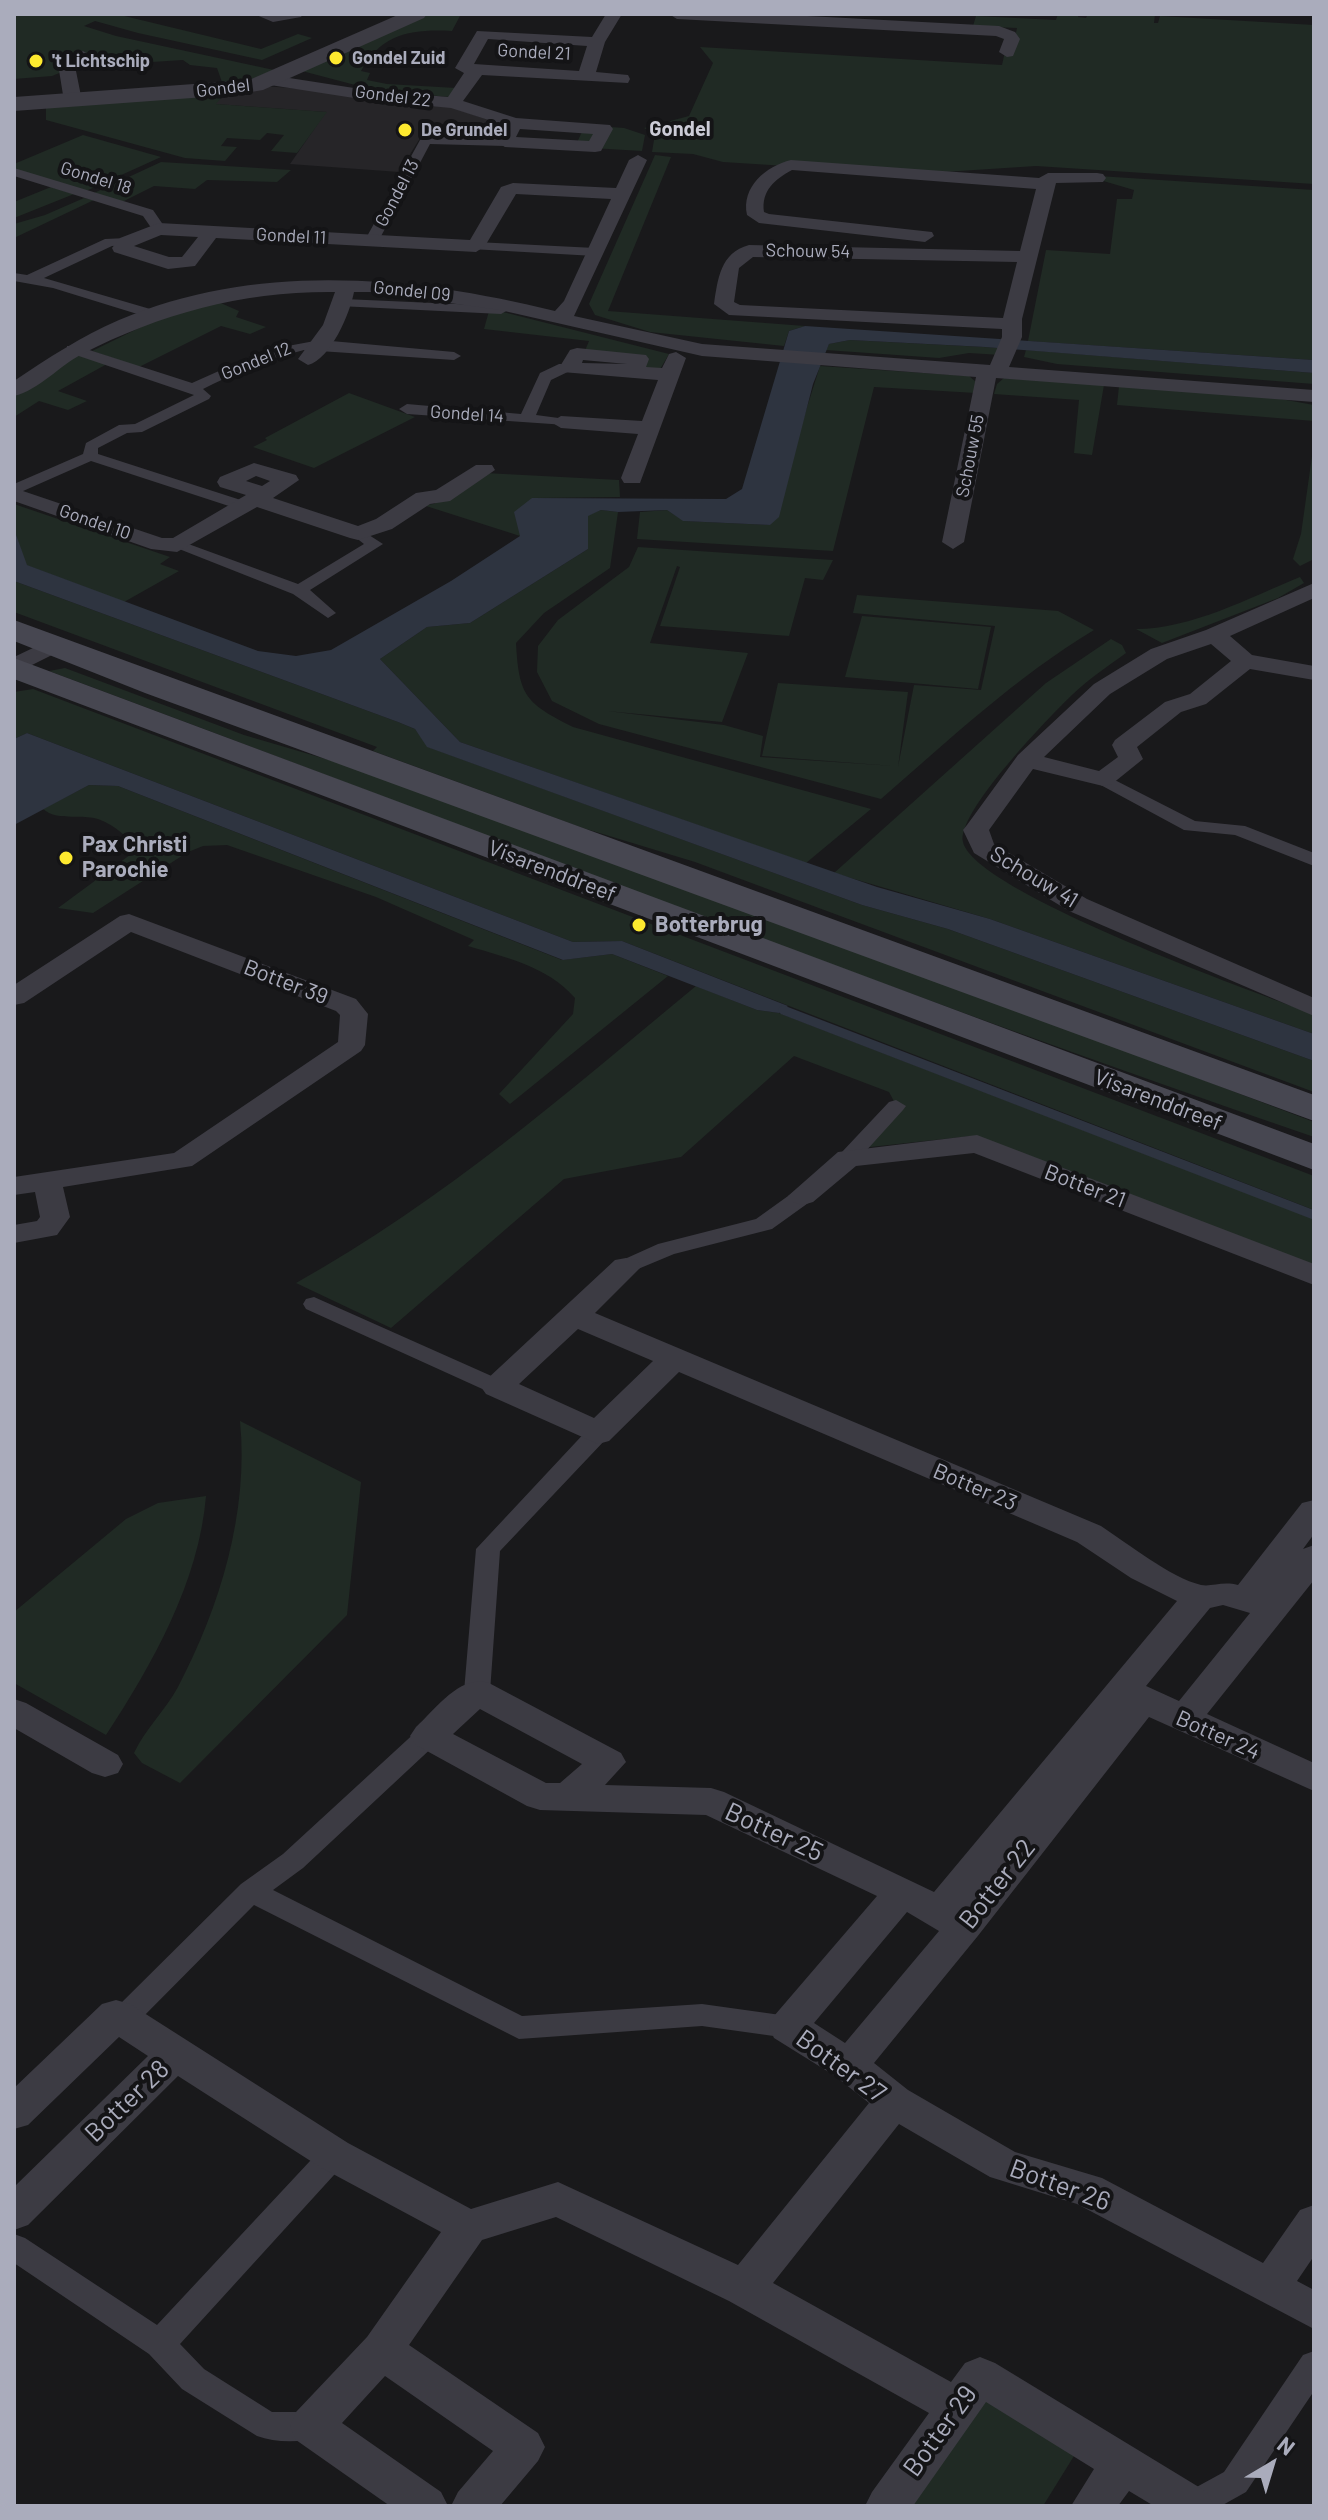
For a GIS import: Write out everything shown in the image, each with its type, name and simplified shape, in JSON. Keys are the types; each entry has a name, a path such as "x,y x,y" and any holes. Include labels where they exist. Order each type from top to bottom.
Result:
{"main road":[{"name":"Visarenddreef","path":"14,630 157,686 1314,1109"},
{"name":"Visarenddreef","path":"14,667 1314,1158"}],"street":[{"path":"262,14 273,17 295,14"},
{"name":"Gondel","path":"14,104 233,89 270,80 417,14"},
{"name":"Gondel 21","path":"586,76 597,42 614,14"},
{"path":"677,14 967,22 1009,35 1012,39 1007,52"},
{"name":"Gondel 21","path":"597,42 483,34 463,68 622,79"},
{"path":"73,101 66,64 83,56"},
{"name":"Gondel 21","path":"453,103 473,73 479,70"},
{"name":"Gondel 22","path":"270,80 367,95 453,103 514,123 604,129 595,147 426,140"},
{"path":"505,142 514,123"},
{"name":"Gondel 13","path":"426,140 372,240 595,252"},
{"path":"558,318 570,309 638,160"},
{"name":"Schouw 54","path":"1030,252 766,219 756,215 753,208 758,192 777,168 807,163 1047,184 1048,178 1056,176 1097,178"},
{"name":"Gondel 18","path":"14,172 148,213 159,229"},
{"path":"1047,184 1003,351 1314,396"},
{"path":"476,246 507,191 513,188 621,194"},
{"name":"Gondel 11","path":"20,279 110,242 127,242 159,229 372,240"},
{"path":"127,242 121,248 208,275 211,232"},
{"name":"Schouw 54","path":"1003,351 736,311 724,304 730,266 749,251 1030,252"},
{"name":"Gondel 09","path":"14,390 72,349 152,314 208,275 345,294 463,297 636,339 685,347 827,359 1003,351"},
{"name":"Gondel 11","path":"20,279 55,284 152,314"},
{"path":"345,294 501,310"},
{"name":"Gondel 12","path":"316,350 345,294"},
{"name":"Gondel 12","path":"193,388 245,362 260,360 295,345 316,350 454,356"},
{"path":"632,478 668,375 685,347"},
{"name":"Gondel 12","path":"72,349 193,388 204,396 181,407"},
{"name":"Schouw 55","path":"953,542 1003,351"},
{"name":"Gondel 14","path":"527,418 547,371 577,353 634,372 668,375"},
{"path":"14,364 38,371"},
{"name":"Gondel 10","path":"14,492 90,456 91,446 124,428 137,429 181,407"},
{"name":"Gondel 14","path":"407,409 561,422"},
{"path":"561,422 648,428"},
{"path":"90,456 254,500 358,533 375,544 299,590"},
{"path":"358,533 384,524 424,498 442,496 484,470"},
{"name":"Gondel 10","path":"14,492 159,544 177,545 299,590 328,613"},
{"path":"177,545 254,500"},
{"name":"Schouw 41","path":"1314,590 1214,635 1159,654 1102,689 1027,760 976,830 983,848 1078,905 1314,1008"},
{"path":"1214,635 1245,661 1314,673"},
{"path":"14,667 54,645"},
{"path":"1103,779 1131,759 1124,745 1173,707 1198,699 1245,661"},
{"path":"1027,760 1103,779 1191,826 1238,830 1314,860"},
{"name":"Botter 39","path":"14,997 129,922 346,1005 354,1014 351,1045 182,1160 14,1186"},
{"path":"497,1387 626,1267 666,1249 764,1224 848,1158 896,1106"},
{"name":"Botter 21","path":"848,1158 977,1144 1314,1275"},
{"path":"14,1234 47,1228 55,1217 47,1182"},
{"path":"314,1304 598,1433"},
{"name":"Botter 23","path":"574,1316 1089,1534 1143,1570 1199,1598 1223,1593 1260,1603"},
{"path":"14,2113 119,2018 251,1891 293,1861 477,1692 488,1549 598,1433 673,1360"},
{"path":"1184,1719 1260,1603 1314,1511"},
{"path":"1260,1603 1314,1557"},
{"name":"Botter 22","path":"849,2065 951,1920 1132,1696 1199,1598"},
{"path":"477,1692 608,1762 569,1796"},
{"name":"Botter 24","path":"1132,1696 1314,1778"},
{"path":"14,1712 105,1764"},
{"name":"Botter 25","path":"428,1736 540,1796 711,1802 902,1892 951,1920"},
{"name":"Botter 27","path":"251,1891 519,2028 702,2015 788,2027 849,2065 894,2101 744,2288"},
{"path":"788,2027 902,1892"},
{"path":"119,2018 175,2054"},
{"name":"Botter 28","path":"14,2213 175,2054 334,2155 468,2227"},
{"name":"Botter 26","path":"894,2101 1004,2165 1088,2190 1314,2311"},
{"path":"160,2344 334,2155"},
{"path":"311,2426 382,2350 468,2227 558,2199 744,2288 956,2406"},
{"path":"1270,2288 1314,2222"},
{"path":"14,2247 160,2344 193,2379 268,2426 311,2426 426,2506"},
{"path":"382,2350 523,2447 473,2506"},
{"name":"Botter 29","path":"887,2506 980,2376 1192,2506 1235,2482 1314,2365"},
{"path":"1093,2506 1124,2462"}],"shaded area":[{"path":"14,14 116,14 261,49 298,34 312,38 262,60 95,21 84,26 116,36 274,70 242,83 223,85 217,68 190,65 183,60 74,67 52,76 14,79"},
{"path":"429,14 461,14 452,31 411,33 388,41 369,58 361,71 370,73 367,80 387,84 456,88 450,97 378,91 302,71"},
{"path":"1058,14 1079,14 1078,17 1086,18 1088,14 1155,14 1154,23 1158,23 1160,16 1314,25 1314,184 1036,166 913,174 723,162 693,154 652,152 655,134 644,128 689,116 713,63 700,47 1002,65 1006,47 1013,47 1017,28 973,26 976,16 1056,20"},
{"name":"De Grundel","path":"264,86 341,92 377,102 448,106 500,124 491,139 422,135 399,172 290,164 326,112 215,104 224,95"},
{"path":"224,95 216,104 327,112 297,153 271,151 284,135 267,133 260,140 227,138 221,146 237,147 225,161 185,158 46,120 46,106"},
{"path":"585,125 624,128 645,135 642,151 575,147"},
{"path":"83,135 161,157 86,191 14,169 14,164"},
{"path":"655,155 671,157 608,311 805,326 789,331 784,346 650,332 595,315 589,304"},
{"path":"161,162 291,170 277,182 207,180 195,189 154,186 122,202 92,194"},
{"path":"1083,175 1314,190 1314,360 1028,341 1046,250 1110,254 1117,199 1132,199 1134,190"},
{"path":"51,187 74,194 14,218 14,202"},
{"path":"84,198 94,200 14,238 14,224"},
{"path":"216,301 239,311 236,317 266,327 250,334 221,326 139,367 92,351 176,310"},
{"path":"489,311 669,354 659,371 642,370 646,358 584,353 589,341 484,329"},
{"path":"850,340 1003,348 1001,355 969,353 939,358 826,350 829,344"},
{"path":"1026,350 1314,373 1314,384 1057,364 1024,357"},
{"path":"75,354 107,364 58,391 87,401 68,410 39,401 14,417 14,394"},
{"path":"820,366 969,376 976,382 976,393 874,387 833,551 637,539 640,512 667,510 684,521 770,525"},
{"path":"1004,378 1104,385 1092,455 1074,453 1079,400 994,394 997,384"},
{"path":"1119,386 1275,398 1314,405 1314,421 1117,405"},
{"path":"349,393 415,417 314,468 253,447 267,440 265,438"},
{"path":"1314,442 1314,559 1300,566 1293,559 1301,534"},
{"path":"485,473 619,480 620,497 532,498 520,536 423,505 434,504"},
{"path":"14,504 170,557 160,564 179,571 124,602 26,565 14,529"},
{"path":"601,510 618,512 610,568 544,613 516,643 520,676 528,696 545,711 573,727 871,809 806,863 460,742 380,659 427,627 470,623 588,549 588,515"},
{"path":"638,547 833,560 823,580 805,578 789,636 660,626 680,567 677,566 650,643 748,653 722,722 607,711 724,725 763,736 760,757 894,766 762,756 778,683 908,692 898,767 914,685 981,690 995,626 853,613 857,595 1058,611 1094,630 1011,688 881,799 599,724 552,701 537,672 538,646 558,620 629,567"},
{"path":"1300,577 1304,583 1278,598 1162,643 1136,629 1157,628 1199,618"},
{"path":"14,581 398,722 415,729 428,747 862,905 948,929 1314,1061 1314,1092 695,862 583,828 373,751 377,747 14,612"},
{"path":"862,616 991,627 978,689 845,677"},
{"path":"1111,639 1122,645 1126,653 1073,694 1007,765 974,810 965,828 963,842 979,863 1015,887 1064,913 1182,964 1314,1014 1314,1034 990,919 834,873 1046,683"},
{"path":"65,668 244,735 363,770 926,975 1314,1122 1314,1137 838,967 49,671"},
{"path":"33,689 1314,1176 1314,1210 622,941 573,942 27,733 14,739 14,692"},
{"path":"89,785 118,786 562,960 612,954 668,976 510,1104 499,1094 573,1014 575,998 564,987 526,964 468,946 474,940 376,897 227,845 203,846 188,852 93,913 58,908 138,849 120,831 104,821 55,815 43,809"},
{"path":"696,986 757,1010 779,1013 1314,1219 1314,1267 971,1136 852,1149 896,1105 889,1092 794,1056 681,1157 564,1179 391,1328 296,1283 402,1217 503,1144"},
{"path":"240,1421 361,1482 347,1615 180,1783 142,1763 134,1753 178,1687 218,1592 228,1558 240,1490"},
{"path":"206,1496 194,1560 171,1622 106,1735 14,1683 14,1612 126,1519 158,1503"},
{"path":"991,2393 1082,2443 1043,2506 911,2506"}],"water":[{"path":"805,326 1314,360 1314,373 985,347 850,340 829,344 813,384 779,517 770,525 683,521 667,510 601,510 588,516 588,549 470,623 427,627 380,659 460,742 877,887 990,919 1314,1034 1314,1061 948,929 862,905 427,747 415,729 398,722 14,581 14,529 27,565 258,651 296,656 331,650 451,581 520,536 514,512 532,498 726,499 742,489 789,331"},
{"path":"27,733 573,942 622,941 788,1006 779,1013 757,1010 612,954 563,960 118,786 89,785 14,825 14,739"}],"waterway":[{"path":"783,1010 1314,1215"}],"place":[{"name":"Gondel Zuid","path":"336,58"},
{"name":"'t Lichtschip","path":"36,61"},
{"name":"De Grundel","path":"405,130"},
{"name":"Pax Christi Parochie","path":"66,858"},
{"name":"Botterbrug","path":"639,925"}],"district":[{"name":"Gondel","path":"680,129"}]}
